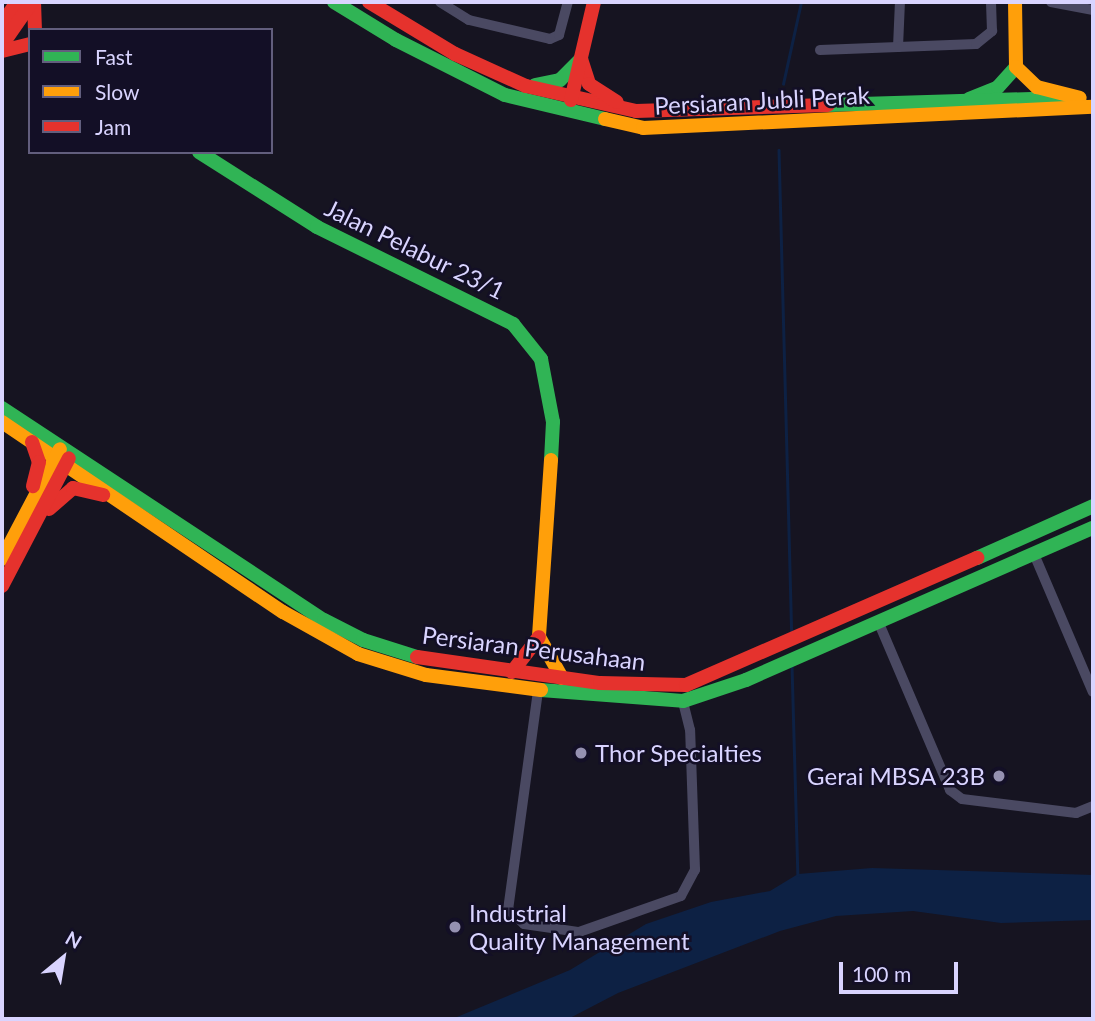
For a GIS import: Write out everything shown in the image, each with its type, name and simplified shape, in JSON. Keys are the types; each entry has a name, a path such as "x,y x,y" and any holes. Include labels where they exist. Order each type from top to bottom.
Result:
{"main road":[{"path":"2,24 17,2"},
{"path":"33,2 35,28"},
{"path":"2,45 33,2"},
{"name":"Persiaran Jubli Perak","path":"334,2 407,46 505,95 588,118 681,130 1093,107"},
{"name":"Persiaran Jubli Perak","path":"369,2 455,54 526,86 572,100 636,111 1086,97"},
{"path":"588,118 576,111 572,100 594,2"},
{"path":"967,100 998,87 1016,67 1015,2"},
{"path":"2,51 28,44"},
{"path":"526,86 560,80 581,59"},
{"path":"581,59 594,89 636,111"},
{"path":"1016,67 1037,87 1086,97"},
{"name":"Jalan Pelabur 23/1","path":"202,154 317,227 489,309 513,324 541,359 553,422 539,637"},
{"name":"Persiaran Perusahaan","path":"2,408 118,497 274,606 358,654 426,675 538,691 645,702 683,701 783,664 1093,528"},
{"name":"Persiaran Perusahaan","path":"2,422 32,442 64,455 324,620 363,640 428,660 645,687 686,685 782,648 1093,506"},
{"path":"26,526 39,462 32,442"},
{"path":"2,586 26,526 64,455"},
{"path":"2,559 26,526 61,495 73,488 118,497"},
{"path":"512,672 539,637"},
{"path":"539,637 547,657 562,678"}],"street":[{"path":"440,2 469,20 551,39 559,35 568,2"},
{"path":"898,47 900,2"},
{"path":"820,50 983,40 992,31 991,2"},
{"path":"1051,2 1093,10"},
{"path":"1034,554 1093,692"},
{"path":"877,621 950,790 962,799 1076,813 1093,806"},
{"path":"538,691 508,909 524,924 579,932 681,896 695,870 690,730 683,701"}],"water":[{"path":"872,868 1093,875 1093,920 1001,923 913,911 836,916 780,931 618,993 568,1019 452,1019 570,970 646,924 711,902 770,891 798,874"}],"waterway":[{"path":"783,84 801,2"},
{"path":"779,150 792,637"},
{"path":"792,665 798,875"}],"traffic: fast":[{"path":"334,2 396,40 505,95 605,119"},
{"path":"535,85 560,80 581,59"},
{"path":"969,99 998,87 1016,67"},
{"path":"828,105 1063,98"},
{"path":"202,154 317,227 513,324 541,359 553,422 551,460"},
{"path":"2,408 324,620 363,640 417,657"},
{"path":"977,558 1093,506"},
{"path":"541,690 683,701 746,680 1093,528"}],"traffic: slow":[{"path":"1015,2 1016,67"},
{"path":"1016,67 1037,87 1080,98"},
{"path":"605,119 643,128 1093,107"},
{"path":"2,422 283,612 358,654 426,675 541,690"},
{"path":"2,559 60,449"},
{"path":"551,460 539,637 562,678"}],"traffic: jam":[{"path":"2,24 17,2"},
{"path":"2,45 32,2"},
{"path":"34,2 35,28"},
{"path":"369,2 455,54 526,86 636,111 828,105"},
{"path":"571,100 594,2"},
{"path":"2,51 28,44"},
{"path":"581,59 589,84 617,102"},
{"path":"32,442 39,462 33,486"},
{"path":"2,586 69,458"},
{"path":"49,509 73,488 103,495"},
{"path":"417,657 600,683 686,685 977,558"},
{"path":"512,672 539,637"}],"place":[{"name":"Thor Specialties","path":"581,753"},
{"name":"Gerai MBSA 23B","path":"999,776"},
{"name":"Industrial Quality Management","path":"455,927"}]}
